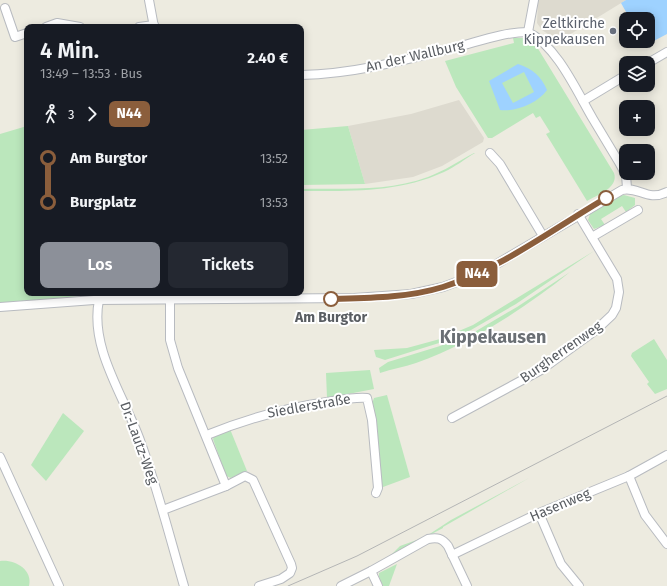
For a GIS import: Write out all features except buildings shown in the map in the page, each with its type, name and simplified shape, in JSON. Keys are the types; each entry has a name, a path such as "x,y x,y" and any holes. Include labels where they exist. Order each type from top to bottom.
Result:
{"street":[{"path":"149,0 154,24"},
{"path":"534,0 528,32 544,43 567,73 626,175 627,188"},
{"path":"5,8 15,37 24,34"},
{"name":"An der Wallburg","path":"304,75 375,66 507,34 528,32"},
{"path":"655,59 667,52"},
{"path":"583,101 619,80"},
{"path":"490,154 500,164 543,236"},
{"path":"0,308 46,303 99,300 361,298 411,294 443,287 483,272 614,193 627,188 652,196 667,192"},
{"path":"592,237 638,210"},
{"name":"Burgherrenweg","path":"452,418 541,370 583,340 612,315 618,301 619,292 617,280 578,214"},
{"name":"Dr.-Lautz-Weg","path":"99,300 97,309 98,338 141,442 163,510 184,586"},
{"path":"170,300 170,340 178,368 207,435 226,486"},
{"name":"Siedlerstraße","path":"207,435 245,420 271,412 358,397 367,398 372,420 378,488 376,493"},
{"name":"Hasenweg","path":"452,555 539,513 629,476 667,455"},
{"path":"0,457 59,586"},
{"path":"163,510 226,486 246,476 252,480 291,564 290,573 281,579 259,586"},
{"path":"629,476 645,515 667,544"},
{"path":"539,513 561,564 579,586"},
{"path":"341,586 428,539 440,538 444,541 468,586"},
{"path":"371,571 378,586"}],"shaded area":[{"path":"538,0 626,0 556,43 537,23"},
{"path":"459,100 484,138 483,142 442,166 413,177 365,184 348,126 411,114"}],"green space":[{"path":"513,38 526,38 537,47 614,173 615,178 610,187 587,201 546,134 550,132 540,116 536,118 533,113 492,138 488,138 456,87 445,61 514,43"},
{"path":"348,126 365,184 304,185 304,130"},
{"path":"24,127 24,296 80,296 0,303 0,134"},
{"path":"475,153 444,172 409,184 355,191 304,191 304,189 349,189 397,185 413,182 440,172"},
{"path":"624,195 635,198 635,205 626,212 622,206 601,219 605,225 594,229 588,220 591,211 615,197"},
{"path":"594,251 516,304 471,330 439,343 385,360 376,357 374,350 407,348 440,339 473,325"},
{"path":"570,272 516,312 457,346 416,363 380,373 379,368 388,362 440,346 471,334 517,307"},
{"path":"654,339 667,360 667,389 655,394 647,384 649,382 631,356 632,353"},
{"path":"370,370 374,389 327,398 326,373"},
{"path":"387,395 410,477 375,490 372,404 374,398"},
{"path":"63,413 84,431 46,481 31,465"},
{"path":"230,429 247,471 231,478 226,476 213,439 215,435"},
{"path":"529,478 443,528 390,556 400,546 425,537 451,520"},
{"path":"0,561 11,562 21,566 28,575 29,586 0,586"},
{"path":"397,564 389,586 383,586 379,573"}],"water":[{"path":"626,0 667,0 667,34 655,40 655,12 626,12 621,3"},
{"path":"518,64 528,68 536,74 547,90 538,99 526,106 513,110 500,110 489,81","holes":["524,72 534,92 513,103 502,83"]}],"tram line":[{"path":"288,586 357,556 667,396"}],"bus line":[{"name":"N44","path":"331,299 389,297 443,287 483,272 606,198"}],"place":[{"name":"Zeltkirche Kippekausen","path":"613,31"},
{"name":"Am Burgtor","path":"331,299"}],"district":[{"name":"Kippekausen","path":"493,337"}]}
